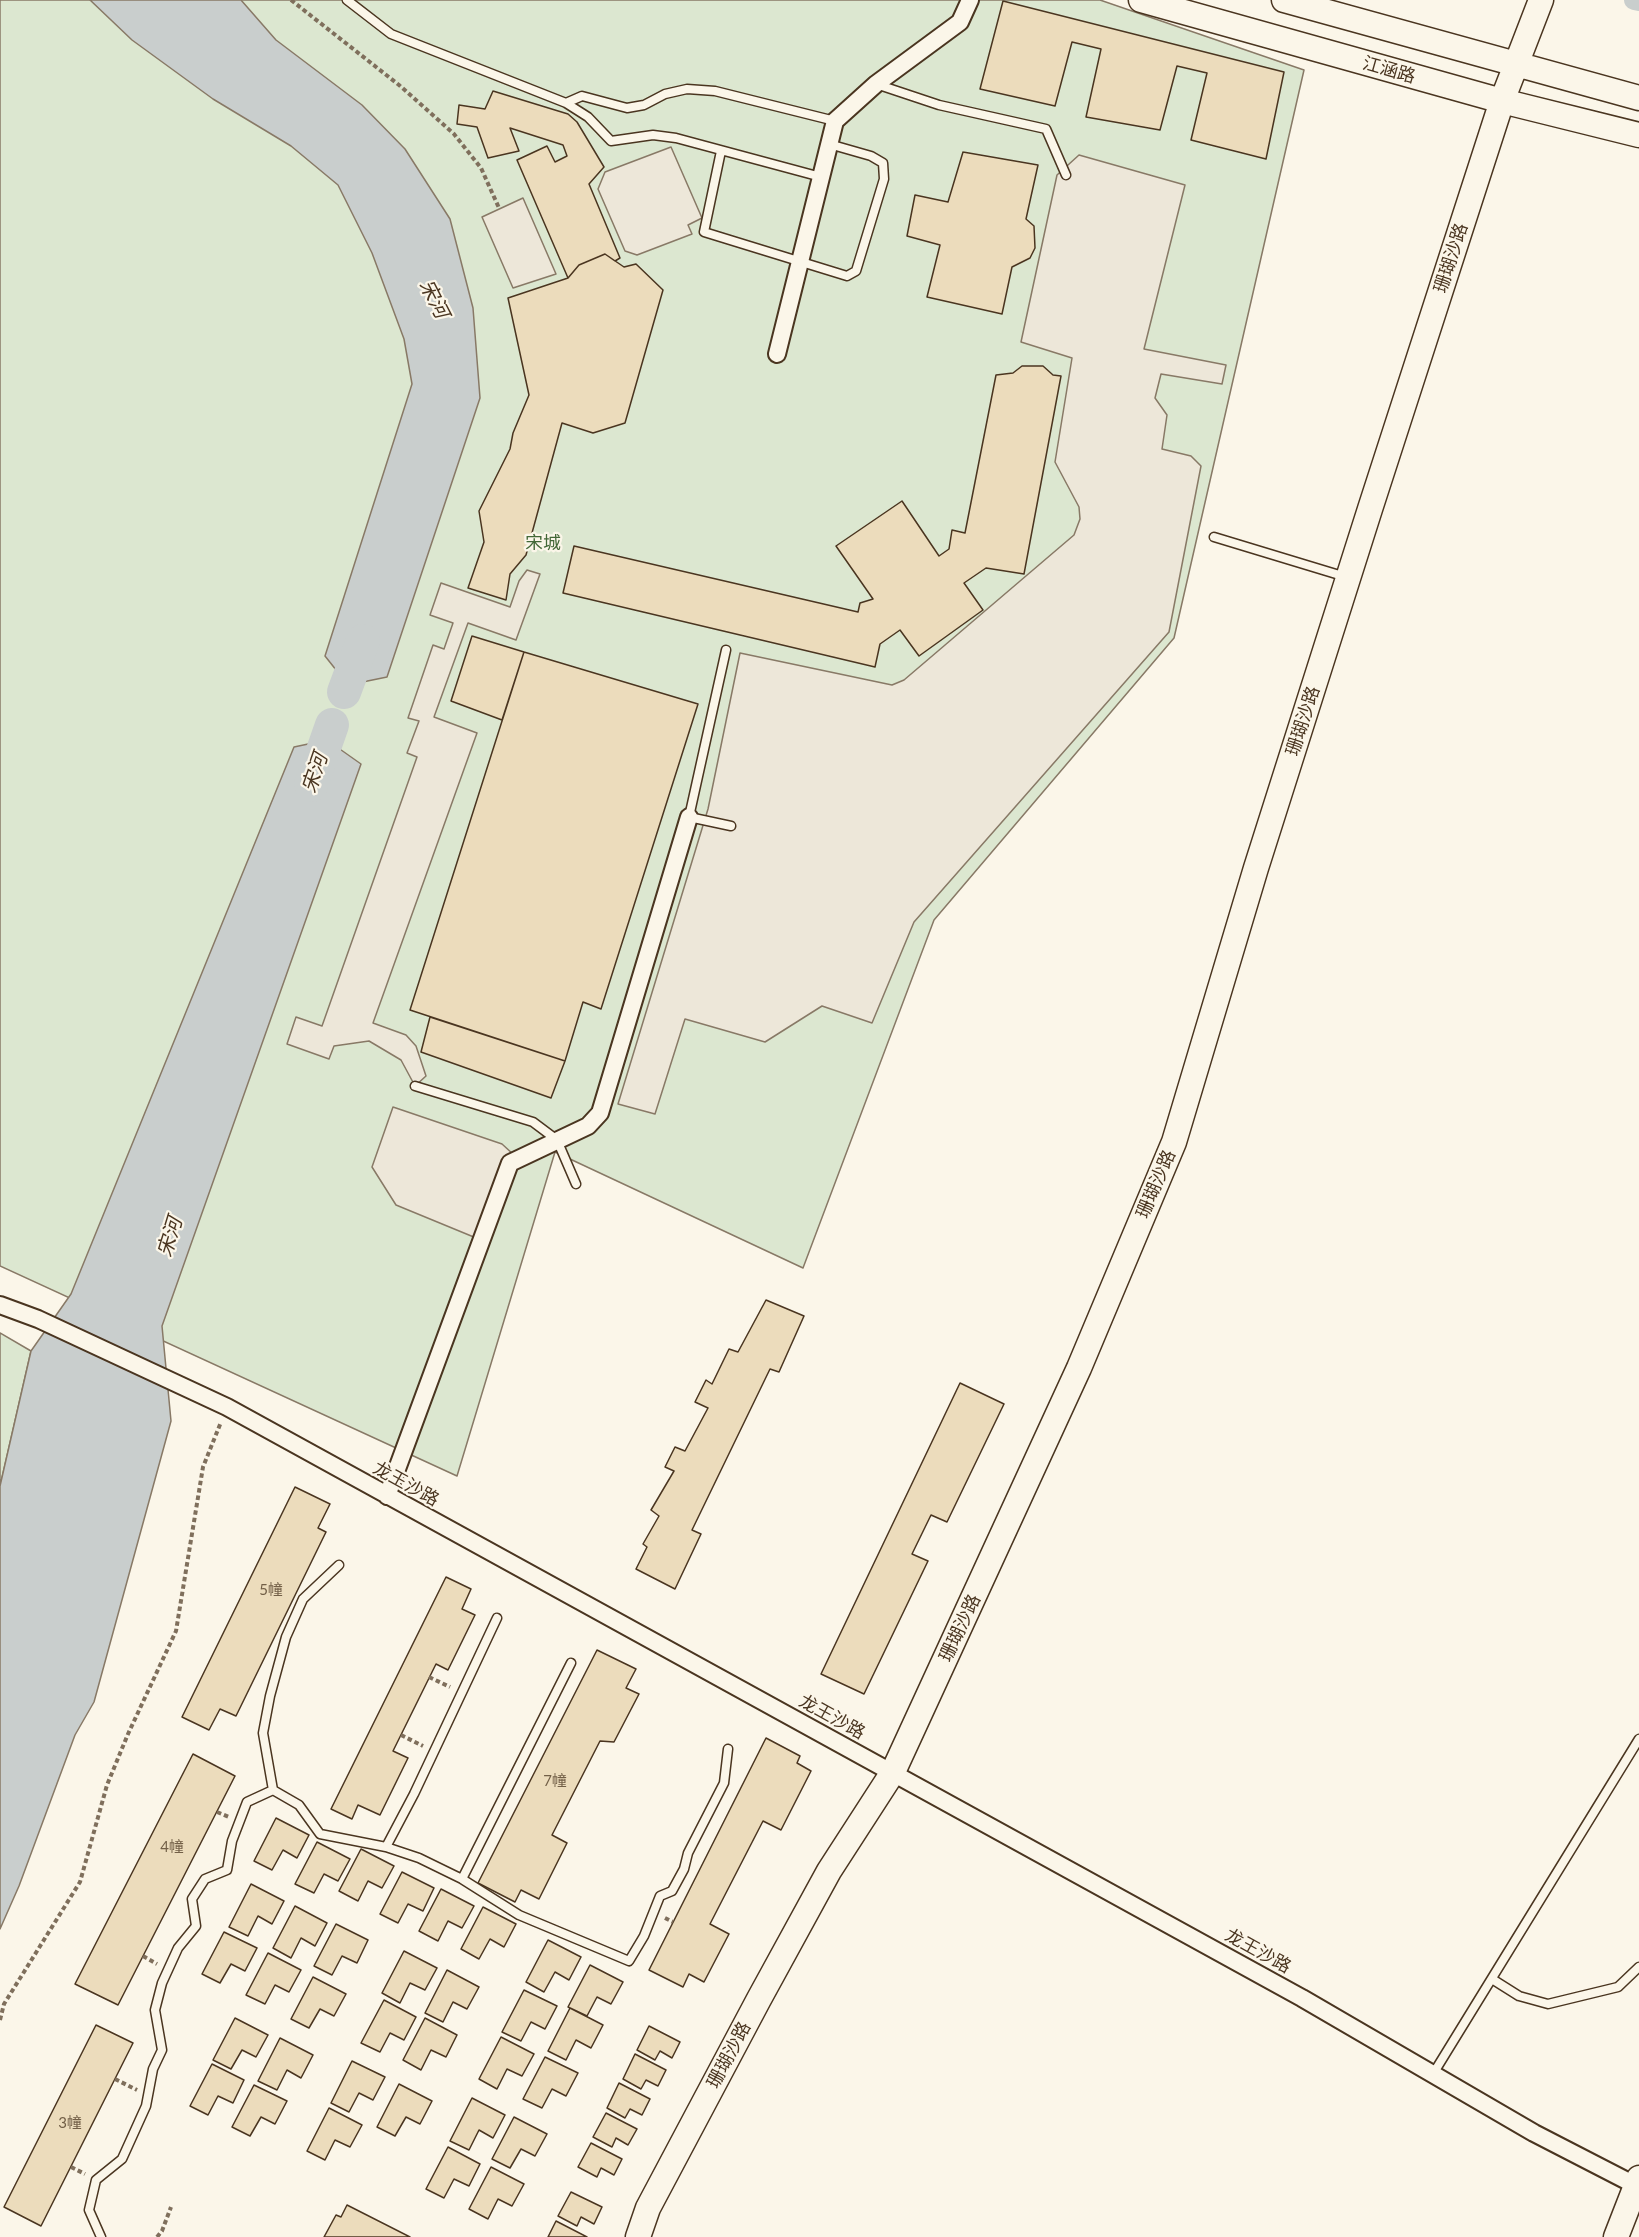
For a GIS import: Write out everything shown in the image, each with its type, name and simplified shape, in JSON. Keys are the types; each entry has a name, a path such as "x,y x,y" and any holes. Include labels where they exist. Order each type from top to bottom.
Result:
{"street":[{"path":"777,354 835,121 876,84 960,22 970,0"},
{"name":"江涵路","path":"1141,0 1502,101 1639,135"},
{"path":"1284,0 1639,98"},
{"name":"珊瑚沙路","path":"638,2237 648,2208 829,1871 893,1772 1079,1368 1174,1142 1259,857 1348,577 1502,101 1540,4"},
{"path":"387,1496 510,1163 588,1126 600,1113 689,817"},
{"name":"龙王沙路","path":"0,1305 38,1319 227,1407 1302,1998 1534,2133 1637,2182"},
{"path":"1616,2237 1637,2182"}],"lane":[{"path":"347,0 391,34 566,103 588,117 611,141 653,135 676,138 721,152 821,177"},
{"path":"876,84 939,105 1046,129 1065,175"},
{"path":"566,103 582,96 627,108 645,105 665,94 687,89 715,91 835,121"},
{"path":"721,152 704,232 848,276 856,272 884,179 883,163 871,156 829,144"},
{"path":"1214,537 1348,577"},
{"path":"726,650 689,817 731,826"},
{"path":"416,1086 533,1122 558,1140 576,1184"},
{"path":"273,1790 263,1733 270,1696 286,1637 303,1599 339,1565"},
{"path":"386,1847 497,1618"},
{"path":"462,1879 571,1663"},
{"path":"1433,2074 1639,1739"},
{"path":"273,1790 299,1805 320,1834 386,1847 419,1858 462,1879 519,1915 629,1961 644,1936 660,1896 672,1891 684,1869 688,1853 724,1783 728,1749"},
{"path":"101,2237 89,2210 96,2180 122,2159 146,2106 153,2069 162,2050 155,2010 162,1983 178,1948 196,1926 192,1899 205,1879 227,1870 232,1841 247,1802 273,1790"},
{"path":"1492,1979 1519,1996 1548,2004 1618,1987 1639,1967"}],"path":[{"path":"291,0 399,85 454,134 482,168 499,208"},
{"path":"0,2020 4,2004 80,1882 111,1775 176,1631 203,1467 227,1407"},
{"path":"429,1677 462,1693"},
{"path":"401,1735 434,1752"},
{"path":"116,2079 148,2095"},
{"path":"157,2237 162,2231 171,2207"}],"green space":[{"name":"宋城","path":"0,0 1100,0 1304,70 1174,638 934,920 803,1268 555,1152 457,1476 0,1266"},
{"path":"0,1333 31,1351 0,1486"}],"shaded area":[{"path":"671,147 702,218 688,225 692,234 637,255 625,251 598,189 605,172"},
{"path":"1079,155 1185,185 1144,349 1226,365 1222,384 1161,374 1155,398 1167,415 1162,449 1191,456 1201,466 1169,632 914,922 872,1023 822,1006 765,1042 685,1019 655,1114 618,1104 708,809 740,653 892,685 904,680 1074,535 1080,519 1079,507 1055,462 1072,358 1021,342 1057,175"},
{"path":"523,198 556,274 513,288 482,217"},
{"path":"527,570 540,574 516,640 468,623 434,717 477,733 373,1023 406,1035 416,1046 426,1076 415,1086 401,1060 369,1041 334,1046 329,1059 287,1044 296,1017 322,1026 417,757 407,753 419,721 408,718 433,645 444,649 453,623 430,615 441,583 510,607 519,581"},
{"path":"393,1107 502,1144 514,1155 481,1240 396,1205 372,1167"}],"water":[{"path":"90,0 241,0 276,40 362,105 405,149 450,219 473,308 480,398 387,677 348,685 325,656 412,384 404,339 372,253 338,185 291,146 213,99 132,40"},
{"path":"327,740 361,764 162,1326 171,1421 94,1702 75,1735 19,1886 0,1929 0,1486 31,1351 71,1294 294,747"}],"building":[{"path":"1003,1 1284,72 1266,159 1191,140 1207,73 1177,66 1160,130 1086,117 1101,49 1072,42 1055,106 980,89"},
{"path":"493,91 568,114 577,122 604,167 589,184 620,258 615,261 605,254 579,265 568,278 517,160 547,146 555,162 567,156 563,145 510,128 519,151 488,158 477,127 457,124 459,105 485,109"},
{"path":"963,152 1038,165 1026,219 1034,226 1035,248 1030,258 1012,267 1002,314 927,297 940,245 907,236 915,195 948,202"},
{"path":"605,254 624,267 636,264 663,290 625,423 593,433 562,423 526,555 510,574 506,600 468,588 484,542 479,511 510,449 513,433 529,395 508,298 568,278 579,265"},
{"path":"1022,366 1043,366 1053,375 1061,376 1024,574 986,568 964,583 983,610 919,656 900,630 880,644 875,667 563,593 574,546 858,612 860,603 873,599 836,546 902,501 939,556 949,549 952,530 965,533 996,375 1013,373"},
{"path":"472,636 524,652 502,720 451,701"},
{"path":"524,652 698,704 601,1009 583,1002 565,1061 410,1010"},
{"path":"430,1017 565,1061 551,1098 421,1052"},
{"path":"766,1300 804,1316 779,1372 770,1369 692,1530 701,1534 675,1589 636,1569 647,1547 643,1544 659,1516 651,1510 674,1471 665,1467 675,1447 685,1451 708,1408 695,1402 706,1380 712,1384 729,1349 738,1352"},
{"path":"960,1383 1004,1404 947,1522 931,1515 912,1554 928,1561 864,1694 821,1674"},
{"path":"295,1487 330,1504 318,1528 326,1532 236,1716 220,1709 209,1730 182,1717"},
{"path":"446,1577 471,1589 462,1609 475,1615 448,1670 436,1664 393,1751 408,1758 380,1815 358,1805 352,1819 331,1809"},
{"path":"597,1650 636,1669 626,1688 639,1694 614,1742 600,1741 552,1835 567,1843 539,1899 521,1890 515,1902 478,1883"},
{"path":"766,1738 800,1756 797,1763 811,1771 781,1830 763,1821 710,1924 729,1934 704,1982 689,1974 683,1987 649,1970"},
{"path":"193,1754 235,1776 118,2005 75,1984"},
{"path":"276,1818 309,1835 297,1858 283,1850 272,1870 254,1861"},
{"path":"317,1842 350,1859 338,1881 324,1874 314,1893 295,1884"},
{"path":"361,1849 394,1866 382,1888 368,1881 358,1901 339,1891"},
{"path":"402,1872 434,1888 423,1911 408,1904 398,1923 380,1914"},
{"path":"251,1884 284,1901 272,1924 258,1916 248,1936 229,1927"},
{"path":"441,1889 474,1906 462,1928 448,1921 438,1941 419,1931"},
{"path":"295,1906 327,1923 315,1946 301,1938 291,1958 273,1948"},
{"path":"483,1907 516,1924 504,1947 490,1939 479,1959 461,1949"},
{"path":"336,1924 368,1940 357,1963 342,1956 332,1975 314,1966"},
{"path":"224,1932 257,1948 245,1971 231,1964 220,1983 202,1974"},
{"path":"548,1940 581,1957 569,1980 555,1972 544,1992 526,1982"},
{"path":"404,1951 437,1968 425,1990 410,1983 400,2003 382,1993"},
{"path":"268,1953 301,1970 289,1992 275,1985 265,2004 246,1995"},
{"path":"590,1965 623,1982 611,2004 597,1997 587,2016 568,2007"},
{"path":"447,1970 479,1987 467,2009 453,2002 443,2022 425,2013"},
{"path":"313,1977 346,1994 334,2016 320,2009 309,2028 291,2019"},
{"path":"524,1990 557,2006 545,2029 531,2022 521,2041 502,2032"},
{"path":"384,2000 416,2017 404,2040 390,2033 380,2052 361,2043"},
{"path":"570,2008 603,2025 591,2048 576,2040 566,2060 548,2051"},
{"path":"235,2018 268,2035 256,2057 242,2050 231,2069 213,2060"},
{"path":"425,2018 457,2035 446,2057 431,2050 421,2070 403,2060"},
{"path":"96,2025 133,2043 41,2226 4,2207"},
{"path":"649,2026 680,2042 672,2058 660,2051 655,2060 637,2050"},
{"path":"501,2037 534,2054 522,2076 507,2069 497,2089 479,2079"},
{"path":"280,2038 313,2055 301,2078 287,2070 277,2090 258,2081"},
{"path":"635,2054 666,2070 658,2086 646,2080 641,2089 623,2079"},
{"path":"545,2057 578,2073 566,2096 552,2089 542,2108 523,2099"},
{"path":"352,2061 385,2077 373,2100 359,2093 349,2112 331,2103"},
{"path":"212,2064 244,2080 233,2103 218,2096 208,2115 190,2106"},
{"path":"619,2083 650,2099 642,2115 630,2109 625,2118 607,2108"},
{"path":"399,2084 432,2101 420,2124 406,2117 395,2136 377,2127"},
{"path":"254,2085 287,2101 275,2124 261,2117 250,2136 232,2127"},
{"path":"472,2098 505,2115 493,2138 479,2130 469,2150 450,2141"},
{"path":"329,2108 362,2125 350,2147 335,2140 325,2160 307,2151"},
{"path":"606,2113 637,2129 628,2145 616,2138 612,2147 593,2137"},
{"path":"514,2117 547,2134 535,2156 521,2149 510,2168 492,2159"},
{"path":"591,2143 622,2159 614,2175 601,2168 597,2177 578,2167"},
{"path":"448,2147 480,2164 469,2186 454,2179 444,2198 426,2189"},
{"path":"491,2167 524,2184 512,2206 498,2199 488,2219 469,2209"},
{"path":"571,2192 602,2207 594,2224 581,2217 577,2226 558,2216"},
{"path":"347,2205 410,2237 324,2237 336,2215 341,2217"},
{"path":"556,2221 587,2237 548,2237"}],"waterway":[{"path":"1634,0 1639,1"},
{"name":"宋河","path":"344,692 363,641"},
{"name":"宋河","path":"311,785 332,725"}]}
